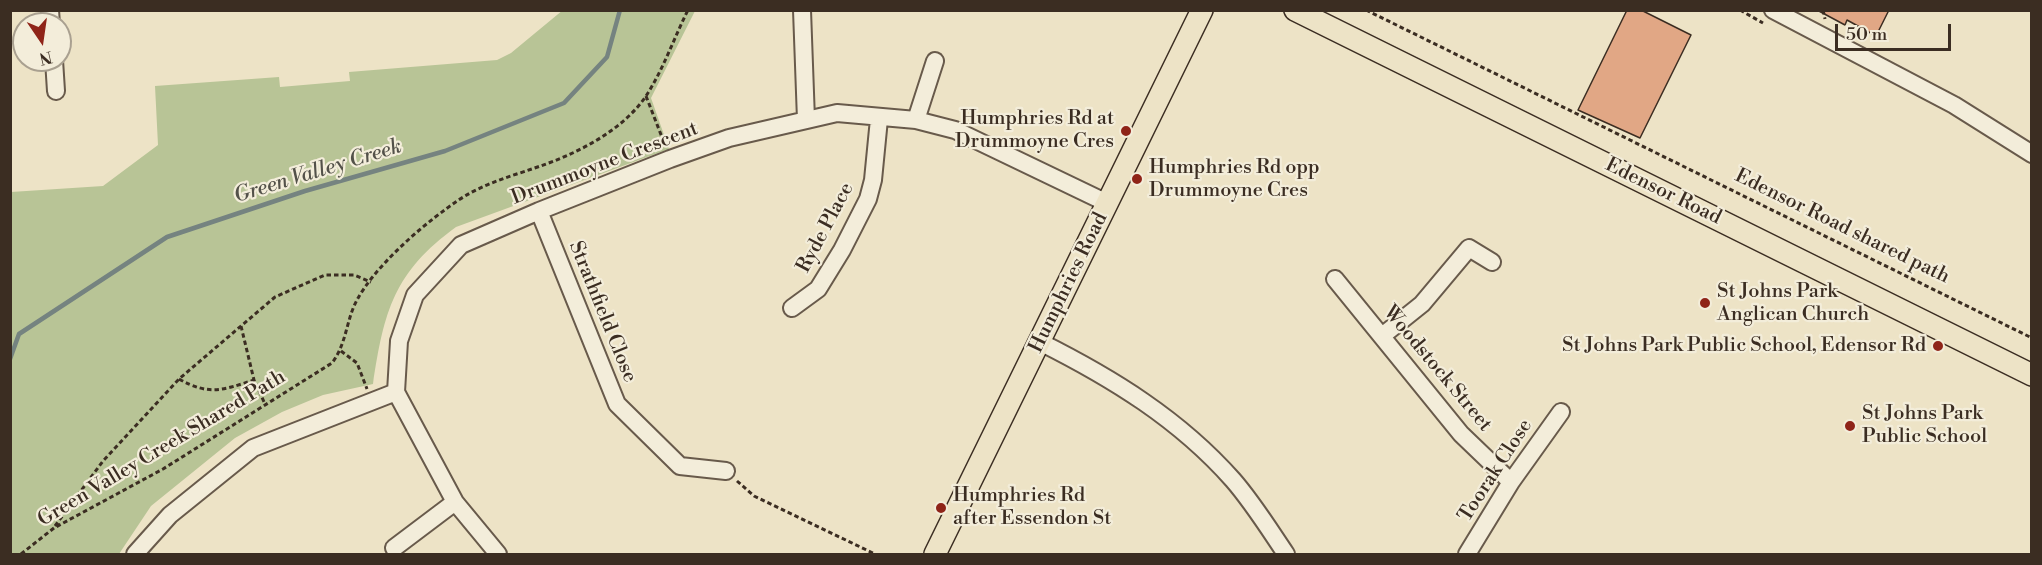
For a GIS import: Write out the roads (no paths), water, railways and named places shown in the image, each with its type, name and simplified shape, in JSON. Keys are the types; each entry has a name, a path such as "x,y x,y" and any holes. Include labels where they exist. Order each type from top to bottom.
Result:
{"main road":[{"name":"Humphries Road","path":"935,555 1202,10"},
{"name":"Edensor Road","path":"1295,10 2031,375"}],"street":[{"path":"802,10 806,120"},
{"path":"1773,10 1800,17 1954,105 2031,154"},
{"path":"916,120 935,61"},
{"path":"55,72 56,91"},
{"name":"Drummoyne Crescent","path":"396,393 399,341 415,296 461,245 538,211 729,138 837,113 879,119 916,120 955,130 1107,203"},
{"name":"Ryde Place","path":"792,308 818,289 842,250 868,199 873,180 879,119"},
{"name":"Strathfield Close","path":"538,211 617,404 680,466 726,471"},
{"path":"1382,336 1422,304 1469,248 1492,262"},
{"name":"Woodstock Street","path":"1335,279 1461,434 1511,482"},
{"path":"1040,342 1100,372 1140,397 1172,423 1233,480 1286,555"},
{"path":"135,555 170,515 253,448 396,393 454,502 498,555"},
{"name":"Toorak Close","path":"1467,555 1511,482 1561,412"},
{"path":"394,548 454,502"}],"waterway":[{"name":"Green Valley Creek","path":"10,359 19,334 167,237 305,191 445,151 564,103 607,57 620,10"}],"place":[{"name":"Humphries Rd at Drummoyne Cres","path":"1126,131"},
{"name":"Humphries Rd opp Drummoyne Cres","path":"1137,179"},
{"name":"St Johns Park Anglican Church","path":"1705,303"},
{"name":"St Johns Park Public School, Edensor Rd","path":"1938,346"},
{"name":"St Johns Park Public School","path":"1850,426"},
{"name":"Humphries Rd after Essendon St","path":"941,508"}]}
